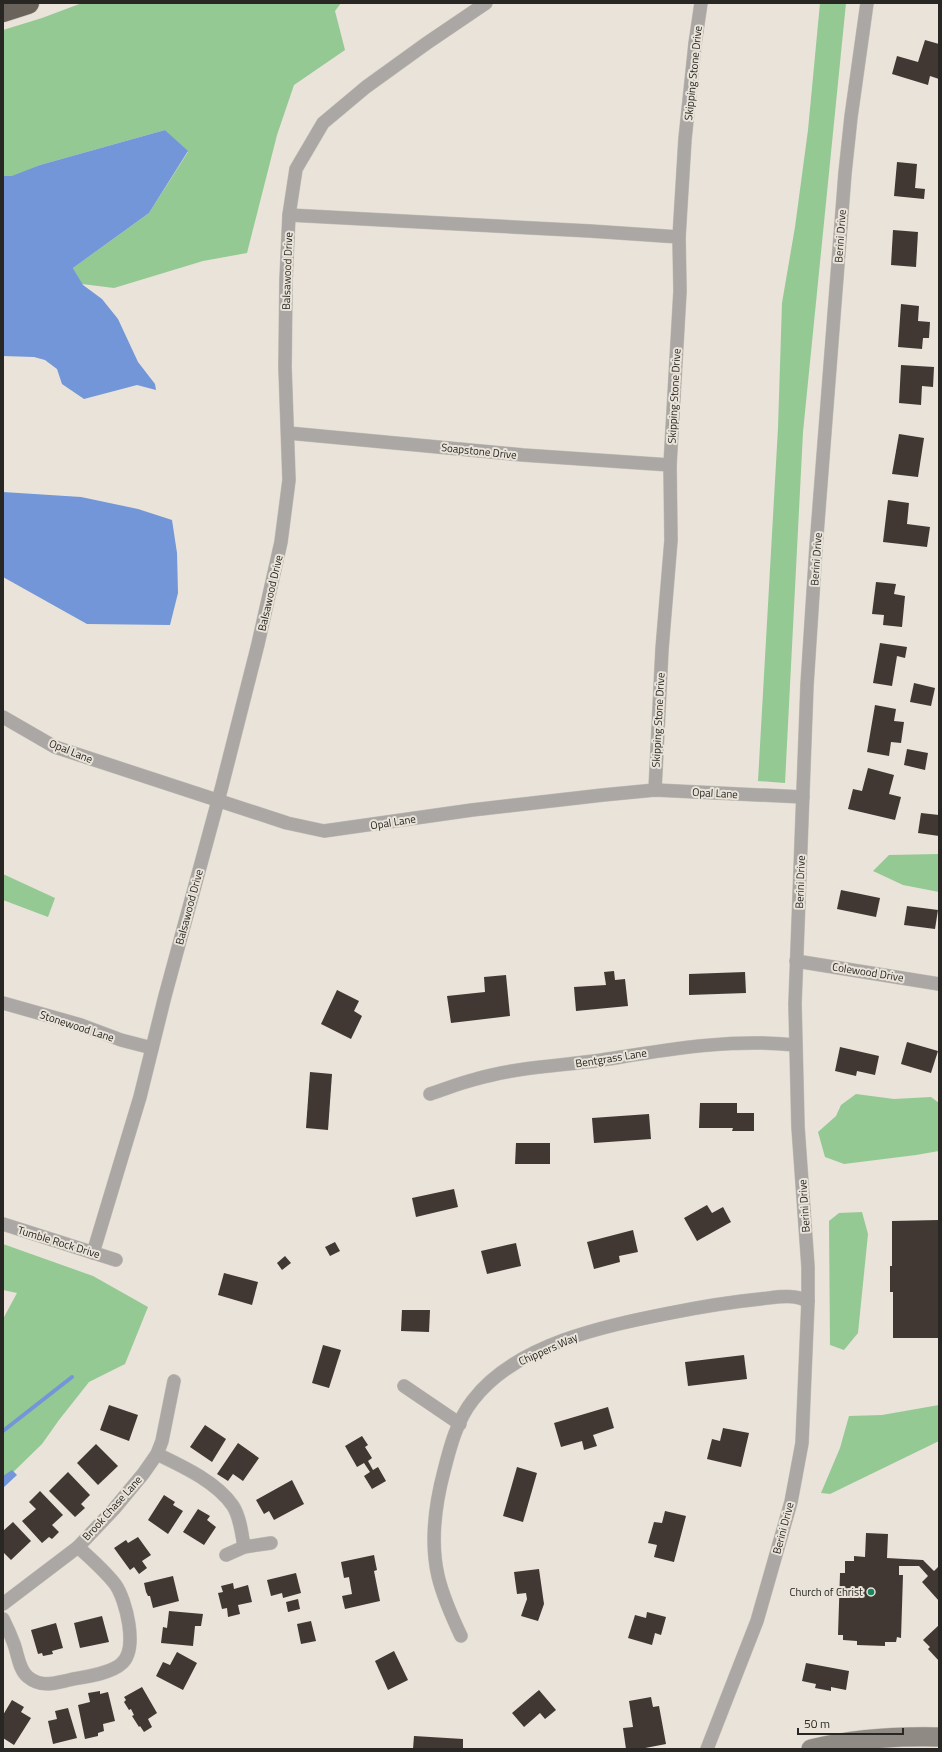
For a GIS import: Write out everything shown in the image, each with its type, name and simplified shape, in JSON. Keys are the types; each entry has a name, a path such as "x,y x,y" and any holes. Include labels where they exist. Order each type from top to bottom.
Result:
{"street":[{"name":"Balsawood Drive","path":"93,1253 140,1097 258,644 281,542 289,480 285,359 288,215 296,169 323,123 366,87 486,3"},
{"name":"Skipping Stone Drive","path":"655,790 662,649 671,540 670,465 680,291 679,237 685,138 701,3"},
{"name":"Berini Drive","path":"707,1749 757,1621 797,1474 804,1414 808,1267 798,1127 795,1045 796,961 808,685 816,547 845,173 851,116 867,3"},
{"path":"288,215 679,237"},
{"name":"Soapstone Drive","path":"288,433 524,456 670,465"},
{"name":"Opal Lane","path":"3,718 55,747 288,823 324,831 480,809 655,790 803,797"},
{"name":"Colewood Drive","path":"796,961 939,984"},
{"name":"Stonewood Lane","path":"3,1003 81,1025 121,1040 152,1048"},
{"name":"Bentgrass Lane","path":"430,1094 476,1078 666,1050 773,1042 795,1045"},
{"name":"Tumble Rock Drive","path":"3,1224 116,1260"},
{"name":"Chippers Way","path":"461,1636 438,1578 435,1564 434,1534 436,1506 450,1449 460,1424 472,1401 494,1378 521,1360 574,1337 613,1325 739,1301 793,1296 808,1301"},
{"name":"Brook Chase Lane","path":"3,1604 78,1547 114,1508 157,1454 170,1408 174,1381"},
{"path":"404,1386 460,1424"},
{"path":"157,1454 183,1466 221,1491 234,1507 242,1532 244,1547"},
{"path":"226,1555 244,1547 271,1542"},
{"path":"3,1619 14,1643 23,1672 28,1677 40,1684 47,1685 76,1679 110,1670 121,1664 126,1659 131,1642 126,1612 115,1584 78,1547"},
{"path":"811,1749 863,1740 900,1737 939,1737"}],"green space":[{"path":"82,3 341,3 335,11 345,50 294,85 277,135 247,253 203,261 114,288 82,284 73,268 149,213 188,152 165,130 40,165 12,177 3,176 3,30 42,18"},
{"path":"820,3 846,3 803,432 785,783 758,781 778,428 782,303 795,227 808,130"},
{"path":"939,854 939,892 903,885 873,871 889,855"},
{"path":"3,874 55,898 48,917 3,900"},
{"path":"856,1094 894,1099 931,1097 939,1103 939,1151 844,1164 825,1157 818,1132 836,1116 841,1105"},
{"path":"862,1212 868,1234 858,1333 844,1350 830,1345 829,1221 839,1213"},
{"path":"3,1244 93,1276 148,1307 125,1364 89,1382 42,1444 3,1482 3,1319 17,1293 3,1290"},
{"path":"939,1405 939,1441 830,1494 821,1493 840,1448 849,1416 882,1415"}],"water":[{"path":"165,130 188,151 149,213 73,268 83,285 102,299 118,319 138,362 155,384 156,390 137,385 84,399 62,384 57,369 45,360 34,357 3,356 3,176 12,176 40,165"},
{"path":"3,492 81,497 138,509 172,520 177,553 178,593 170,625 87,624 3,577"},
{"path":"12,1470 17,1475 3,1488 3,1476"}],"building":[{"path":"925,40 939,44 939,79 930,76 928,85 892,74 897,56 918,62"},
{"path":"897,162 917,164 915,188 925,189 924,199 894,196"},
{"path":"893,230 918,232 916,267 891,265"},
{"path":"901,304 919,306 918,321 930,322 929,338 923,338 922,349 898,347"},
{"path":"901,365 934,367 933,387 922,386 921,405 899,403"},
{"path":"899,434 924,438 918,477 892,474"},
{"path":"888,500 909,503 907,524 930,527 927,547 883,542"},
{"path":"876,582 896,584 894,594 905,596 902,627 883,625 884,615 872,614"},
{"path":"880,643 907,647 905,658 897,656 892,686 873,683"},
{"path":"914,683 935,688 931,706 910,702"},
{"path":"875,705 896,709 894,721 904,722 901,743 891,742 889,756 867,752"},
{"path":"907,749 928,753 925,770 904,765"},
{"path":"868,768 894,775 889,794 901,797 895,820 848,809 853,789 862,791"},
{"path":"921,813 939,815 939,836 918,833"},
{"path":"841,890 880,898 876,917 837,909"},
{"path":"907,906 938,910 935,929 904,925"},
{"path":"614,971 615,980 625,979 628,1006 576,1011 574,987 606,985 604,972"},
{"path":"745,972 746,993 689,995 689,974"},
{"path":"506,975 510,1016 451,1023 447,996 485,992 484,977"},
{"path":"337,990 359,1001 354,1011 362,1016 351,1039 321,1024"},
{"path":"907,1042 938,1051 931,1073 901,1064"},
{"path":"840,1047 879,1056 875,1075 857,1071 856,1076 835,1071"},
{"path":"310,1072 332,1074 328,1130 306,1128"},
{"path":"700,1103 737,1103 737,1113 754,1113 754,1131 732,1131 733,1128 699,1128"},
{"path":"649,1114 651,1139 594,1143 592,1118"},
{"path":"516,1143 550,1143 550,1164 515,1164"},
{"path":"454,1189 458,1207 416,1217 412,1198"},
{"path":"707,1205 712,1213 723,1207 731,1222 697,1241 684,1218"},
{"path":"939,1220 939,1338 893,1338 893,1292 890,1292 890,1266 892,1266 892,1221"},
{"path":"633,1230 638,1252 619,1256 620,1262 594,1269 587,1242"},
{"path":"335,1242 340,1251 330,1256 325,1247"},
{"path":"516,1243 521,1266 487,1274 481,1251"},
{"path":"285,1256 291,1263 282,1270 277,1263"},
{"path":"224,1273 258,1282 252,1305 218,1295"},
{"path":"402,1310 430,1310 429,1332 401,1331"},
{"path":"323,1345 341,1350 329,1388 312,1383"},
{"path":"744,1355 747,1379 688,1386 685,1362"},
{"path":"109,1405 138,1415 129,1441 100,1430"},
{"path":"608,1407 614,1428 593,1435 597,1446 584,1450 582,1441 561,1447 554,1423"},
{"path":"205,1425 226,1439 212,1462 190,1447"},
{"path":"723,1428 749,1433 741,1467 707,1459 712,1439 720,1441"},
{"path":"362,1436 368,1445 365,1447 372,1458 368,1461 373,1470 378,1467 386,1481 372,1489 364,1476 370,1472 364,1463 357,1467 345,1446"},
{"path":"238,1443 259,1458 243,1481 233,1474 228,1481 217,1474"},
{"path":"96,1444 118,1466 98,1485 77,1463"},
{"path":"517,1467 537,1473 523,1522 503,1516"},
{"path":"68,1472 90,1495 81,1504 85,1508 75,1517 49,1491"},
{"path":"292,1480 304,1504 274,1520 269,1511 264,1514 256,1500"},
{"path":"40,1491 63,1515 52,1525 59,1532 52,1539 49,1537 42,1543 22,1521 36,1509 29,1502"},
{"path":"164,1495 175,1502 173,1505 183,1511 168,1534 148,1520"},
{"path":"198,1509 210,1516 207,1520 216,1527 204,1545 183,1532"},
{"path":"665,1511 686,1516 674,1562 654,1557 657,1545 648,1543 654,1522 662,1523"},
{"path":"13,1522 31,1541 11,1560 3,1552 3,1531"},
{"name":"Church of Christ","path":"866,1533 888,1534 887,1558 923,1560 934,1571 939,1566 939,1601 922,1582 928,1576 919,1566 899,1566 899,1575 903,1575 901,1638 897,1637 896,1642 885,1642 885,1646 857,1645 857,1641 843,1640 843,1635 838,1635 840,1573 845,1573 845,1561 854,1561 854,1556 865,1557"},
{"path":"138,1537 151,1555 142,1561 147,1568 139,1574 134,1567 130,1570 114,1548 126,1540 128,1543"},
{"path":"374,1555 377,1570 374,1571 380,1601 345,1609 342,1596 352,1594 349,1577 344,1578 341,1562"},
{"path":"539,1569 544,1604 538,1621 521,1616 527,1599 526,1593 517,1594 514,1572"},
{"path":"296,1573 301,1593 283,1598 282,1593 271,1596 267,1580"},
{"path":"173,1576 179,1601 153,1608 150,1596 148,1596 146,1592 144,1583"},
{"path":"233,1583 234,1589 248,1585 252,1602 238,1605 240,1614 228,1617 227,1608 222,1609 218,1593 223,1592 221,1586"},
{"path":"298,1599 300,1609 288,1612 286,1602"},
{"path":"169,1611 203,1614 201,1626 195,1626 193,1646 161,1643 163,1627 167,1628"},
{"path":"647,1612 666,1617 661,1635 655,1633 652,1645 628,1638 635,1615 646,1618"},
{"path":"102,1616 109,1642 80,1648 74,1623"},
{"path":"311,1621 316,1641 301,1644 297,1624"},
{"path":"56,1623 63,1648 52,1651 53,1654 43,1656 42,1653 38,1654 31,1630"},
{"path":"939,1625 939,1661 928,1649 930,1647 923,1640"},
{"path":"394,1651 408,1680 388,1690 375,1661"},
{"path":"177,1652 197,1663 183,1690 156,1676 163,1662 170,1665"},
{"path":"806,1663 849,1671 846,1690 831,1687 831,1691 815,1688 816,1684 802,1681"},
{"path":"142,1687 157,1713 148,1719 152,1727 144,1732 132,1716 134,1715 131,1709 129,1710 124,1702 126,1700 124,1697"},
{"path":"539,1690 556,1710 545,1719 540,1713 524,1727 512,1713"},
{"path":"100,1691 100,1694 108,1692 115,1721 103,1724 104,1731 98,1733 98,1736 85,1739 78,1705 90,1702 88,1693"},
{"path":"651,1697 653,1707 659,1706 666,1744 640,1749 626,1749 623,1728 633,1727 629,1701"},
{"path":"12,1700 24,1707 21,1712 31,1718 14,1745 3,1738 3,1715"},
{"path":"68,1708 77,1738 53,1744 48,1721 57,1719 55,1711"},
{"path":"414,1736 463,1739 463,1749 413,1749"}],"waterway":[{"path":"3,1431 72,1377"}],"place":[{"name":"Church of Christ","path":"871,1592"}]}
